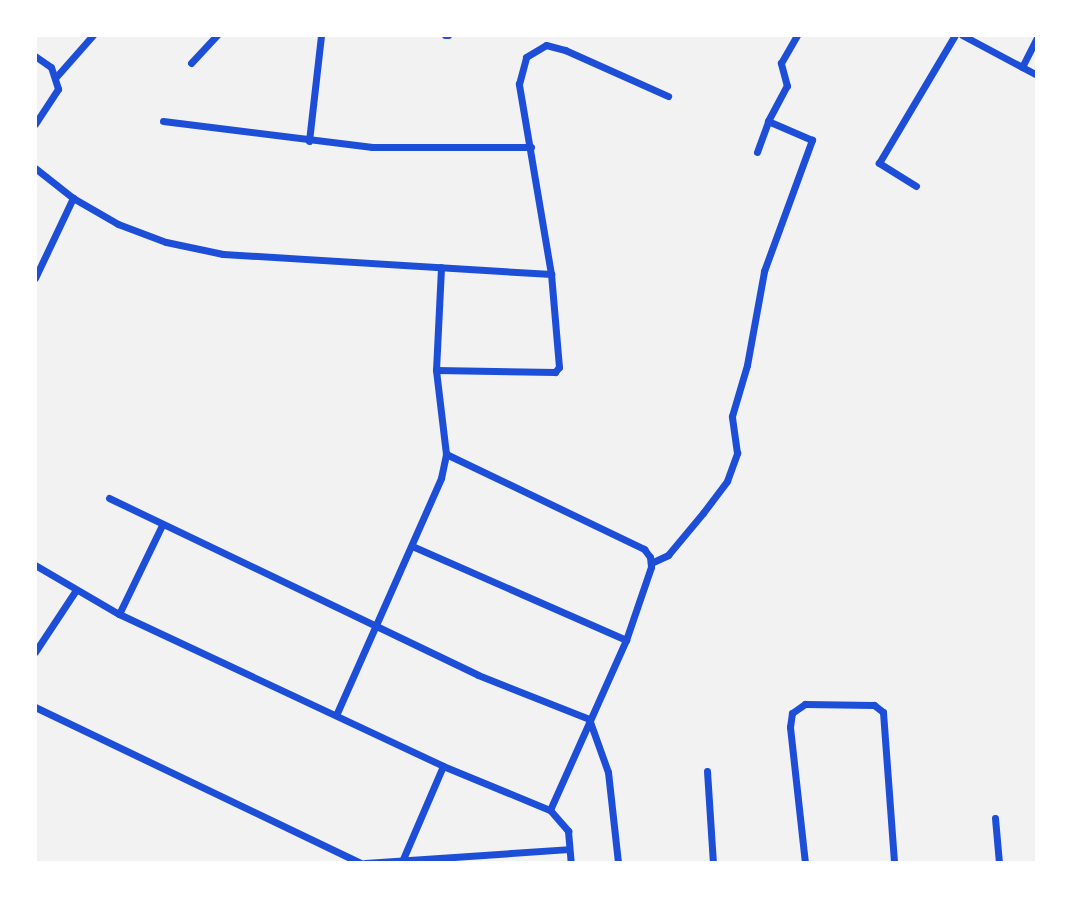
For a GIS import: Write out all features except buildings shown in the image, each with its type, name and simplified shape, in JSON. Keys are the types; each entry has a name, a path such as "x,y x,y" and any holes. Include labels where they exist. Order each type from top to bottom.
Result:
{"street":[{"path":"56,77 93,35"},
{"path":"191,64 217,35"},
{"path":"309,141 321,35"},
{"path":"757,152 768,121 787,86 781,63 797,35"},
{"path":"916,186 879,163 956,35"},
{"path":"962,35 1037,75"},
{"path":"1022,67 1037,38"},
{"path":"436,370 555,372 560,360 551,274 521,68 526,57 546,45 668,96"},
{"path":"35,57 56,77 58,89 35,124"},
{"path":"163,121 372,147 531,147"},
{"path":"650,560 668,555 703,513 727,481 737,453 732,416 747,365 764,271 812,140 768,121"},
{"path":"35,168 73,198 118,224 166,242 223,254 306,262 551,274"},
{"path":"35,278 73,198"},
{"path":"337,713 441,478 446,454 436,370 441,267"},
{"path":"446,454 644,549 650,560 626,640 550,810"},
{"path":"109,498 161,527 375,627 589,719 608,772 618,863"},
{"path":"119,614 161,527"},
{"path":"412,546 626,640"},
{"path":"35,565 119,614 337,713 443,766 550,810 568,831 571,863"},
{"path":"35,652 76,590"},
{"path":"805,863 790,727 792,713 805,704 874,705 883,712 894,863"},
{"path":"35,707 363,863 569,849"},
{"path":"403,859 443,766"},
{"path":"707,771 713,863"},
{"path":"995,818 999,863"}]}
